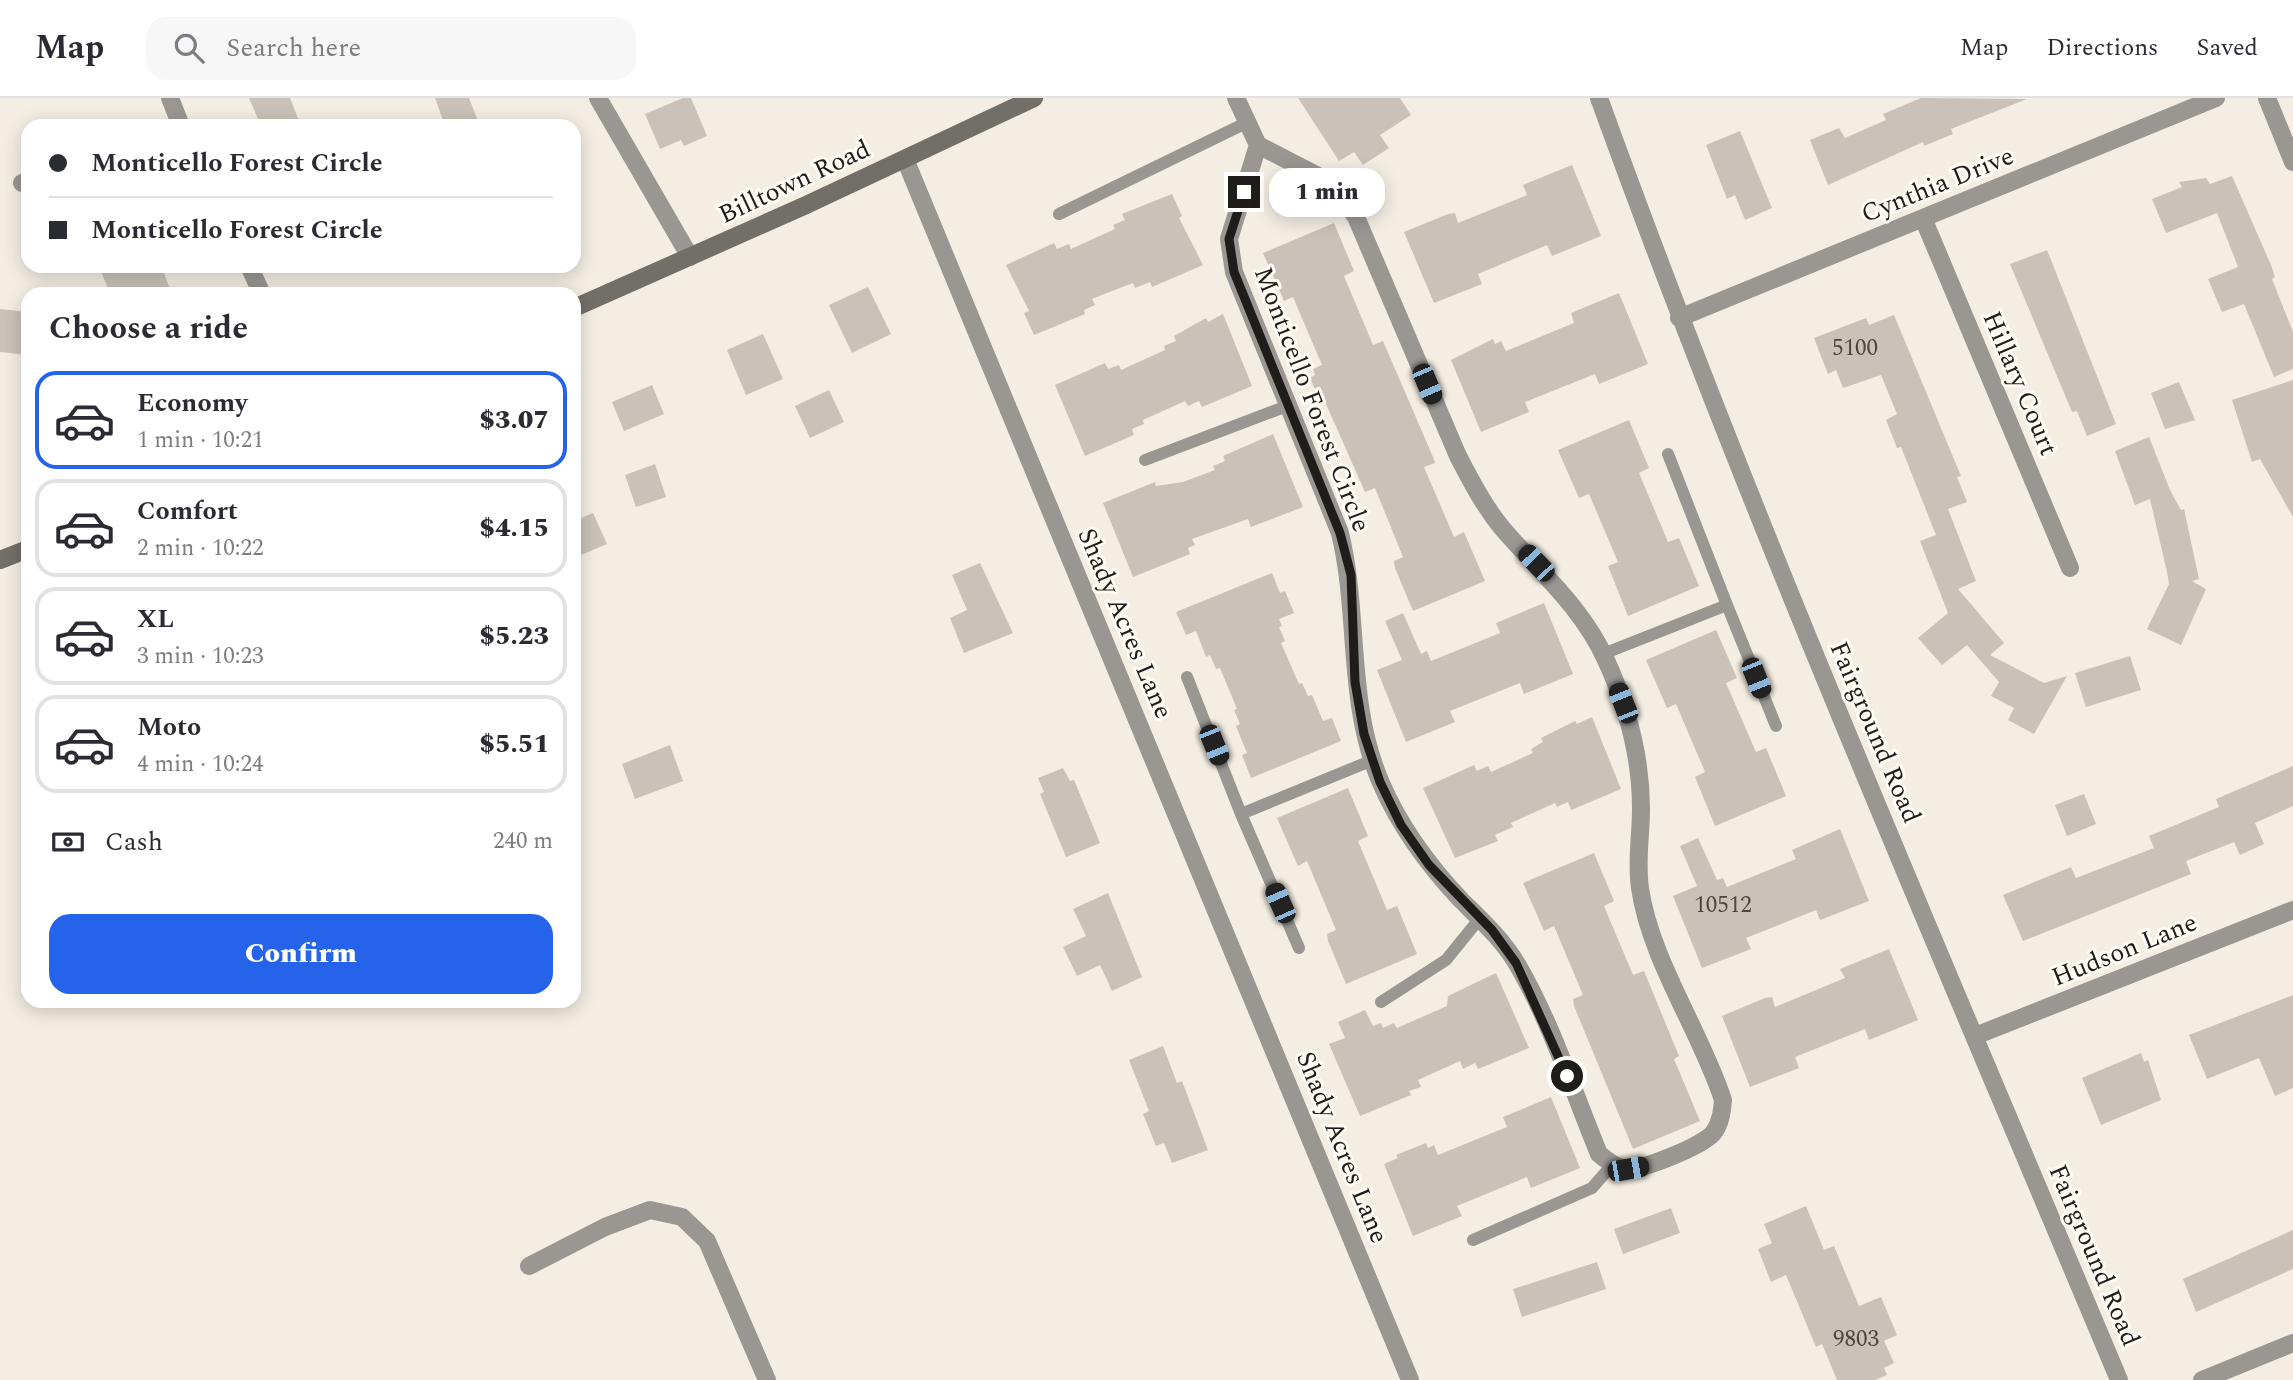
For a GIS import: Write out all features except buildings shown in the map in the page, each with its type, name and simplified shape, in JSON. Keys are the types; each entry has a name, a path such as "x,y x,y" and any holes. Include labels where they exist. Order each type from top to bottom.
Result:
{"main road":[{"name":"Billtown Road","path":"581,305 1034,98"},
{"path":"0,560 21,552"}],"street":[{"path":"170,98 178,119"},
{"path":"598,98 690,257"},
{"path":"1236,98 1258,145 1320,177 1340,195 1356,217 1458,456 1476,490 1501,527 1554,581 1583,619 1603,654 1623,703 1637,759 1641,810 1637,853 1639,888 1647,921 1723,1100 1717,1125 1702,1143 1645,1166 1628,1169 1612,1164"},
{"name":"Fairground Road","path":"1599,98 1679,318 1812,648 2119,1380"},
{"name":"Cynthia Drive","path":"1679,318 2216,98"},
{"path":"2267,98 2293,162"},
{"name":"Monticello Forest Circle","path":"1258,145 1229,239 1240,293 1343,543 1351,575 1355,682 1364,734 1373,760 1401,825 1429,865 1480,918 1516,963 1599,1154 1612,1164"},
{"name":"Shady Acres Lane","path":"905,159 1410,1380"},
{"name":"Hillary Court","path":"1923,218 2070,568"},
{"name":"Hudson Lane","path":"1975,1036 2293,910"},
{"path":"529,1265 605,1227 650,1210 681,1217 707,1241 768,1380"},
{"path":"2202,1380 2293,1343"}],"lane":[{"path":"1059,214 1248,122"},
{"path":"1145,460 1287,406"},
{"path":"1668,454 1776,726"},
{"path":"1603,654 1727,605"},
{"path":"1186,677 1299,948"},
{"path":"1241,814 1373,760"},
{"path":"1381,1002 1446,960 1480,918"},
{"path":"1473,1240 1592,1188 1612,1164"}],"route":[{"path":"1244,192 1229,239 1234,272 1240,293 1340,533 1351,575 1355,682 1364,734 1380,782 1401,825 1429,865 1492,930 1516,963 1535,999 1567,1076"}]}
